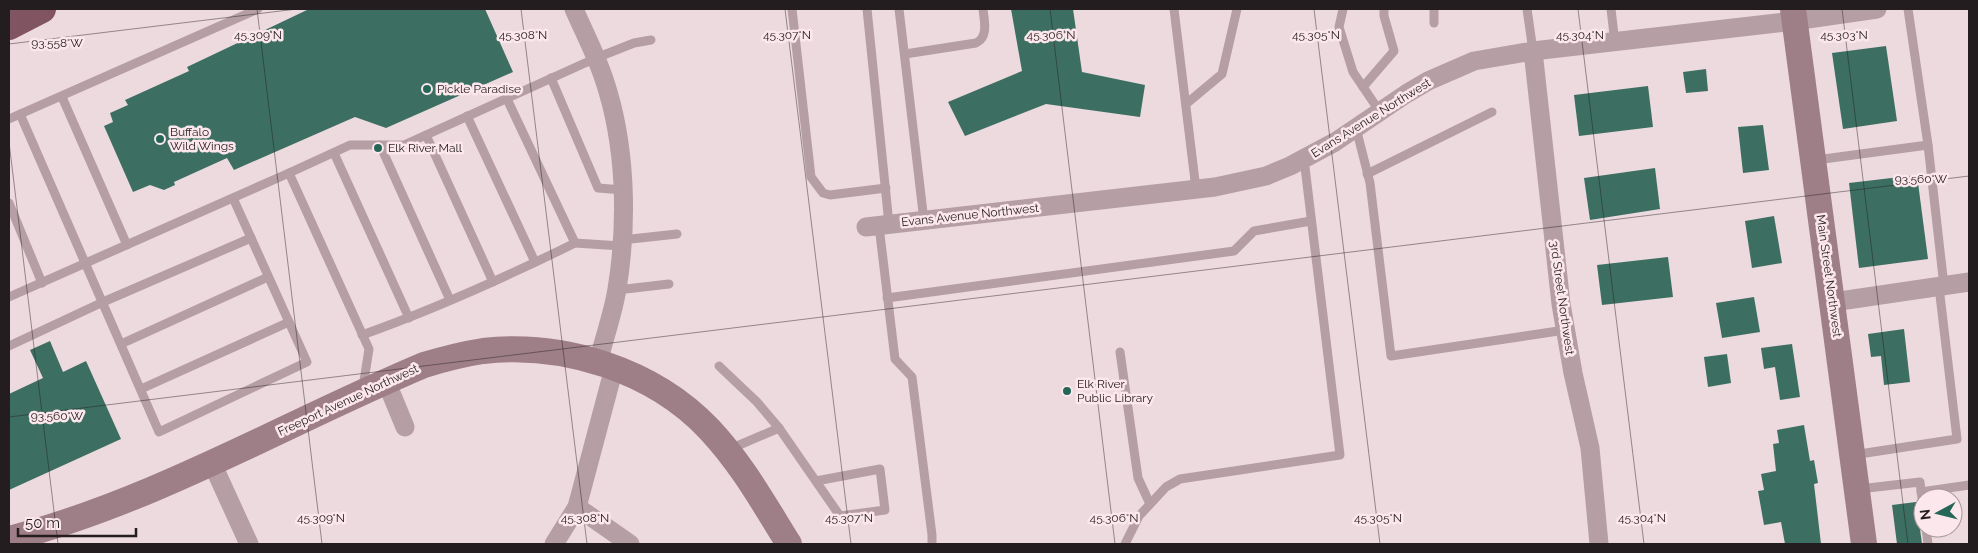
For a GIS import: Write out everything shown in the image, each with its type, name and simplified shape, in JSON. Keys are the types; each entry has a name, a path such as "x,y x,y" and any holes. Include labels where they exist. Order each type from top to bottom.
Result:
{"highway":[{"path":"9,26 42,9"}],"street":[{"path":"554,544 577,507 606,366 622,243 623,190 613,115 596,58 574,9"},
{"name":"Evans Avenue Northwest","path":"878,226 1196,189 1242,182 1266,176 1304,159 1335,142 1406,94 1451,70 1474,61 1533,51 1615,43 1793,15 1877,9"},
{"name":"Main Street Northwest","path":"1793,15 1864,544"},
{"name":"3rd Street Northwest","path":"1533,51 1565,330 1590,448 1599,544"},
{"path":"1832,302 1969,282"},
{"name":"Freeport Avenue Northwest","path":"9,539 84,517 147,493 424,365 453,356 484,351 516,350 549,352 606,366 636,377 662,392 708,428 728,450 746,474 786,538"},
{"path":"386,381 405,427"},
{"path":"212,463 249,544"},
{"path":"577,507 630,544"}],"lane":[{"path":"9,120 258,9"},
{"path":"792,9 811,176 823,193 830,195 886,188"},
{"path":"867,9 886,188 878,226 895,359 912,377 932,544"},
{"path":"899,9 924,220"},
{"path":"905,54 981,41 985,31 983,9"},
{"path":"1174,9 1196,189"},
{"path":"1186,104 1222,74 1237,9"},
{"path":"1343,9 1339,27 1353,72 1380,112"},
{"path":"1363,87 1394,51 1384,16 1384,9"},
{"path":"1434,9 1434,23"},
{"path":"1527,9 1533,51"},
{"path":"1611,9 1615,43"},
{"path":"1853,455 1957,439 1928,145 1908,9"},
{"path":"9,297 350,146 404,145 596,58 634,43 652,40"},
{"path":"552,78 598,188 623,190"},
{"path":"62,97 127,245"},
{"path":"507,98 575,243"},
{"path":"1367,174 1492,112"},
{"path":"20,114 159,432 307,362 233,198"},
{"path":"467,116 535,262"},
{"path":"1356,128 1367,174 1391,356 1565,330"},
{"path":"426,135 493,282"},
{"path":"380,145 450,300"},
{"path":"1813,161 1928,145"},
{"path":"334,153 409,318"},
{"path":"1125,544 1139,516 1166,486 1180,479 1340,455 1304,159"},
{"path":"289,173 369,349 362,392"},
{"path":"9,203 42,282"},
{"path":"887,298 1234,252 1254,231 1311,221"},
{"path":"362,335 409,318 493,282 575,243 622,243 677,234"},
{"path":"9,346 103,302 251,238"},
{"path":"121,344 268,277"},
{"path":"617,290 669,284"},
{"path":"141,389 289,322"},
{"path":"1120,352 1138,478 1150,504"},
{"path":"720,366 758,402 779,428 840,516 885,510 880,469 816,481"},
{"path":"728,450 779,428"},
{"path":"1857,489 1920,482 1921,488"},
{"path":"1948,488 1969,485"}],"building":[{"path":"309,9 485,9 513,72 386,128 355,117 234,170 227,158 174,182 175,185 164,190 150,185 133,192 104,126 113,122 110,113 128,105 125,100 189,71 187,67"},
{"path":"1011,9 1073,9 1082,72 1145,85 1140,117 1046,104 965,136 948,102 1022,71"},
{"path":"1886,46 1897,121 1843,129 1832,53"},
{"path":"1706,69 1708,91 1686,93 1683,72"},
{"path":"1648,86 1653,127 1579,136 1574,95"},
{"path":"1763,125 1769,170 1743,173 1738,127"},
{"path":"1655,168 1660,209 1590,220 1584,178"},
{"path":"1917,175 1928,259 1859,268 1849,183"},
{"path":"1774,216 1782,263 1752,268 1745,221"},
{"path":"1668,257 1673,297 1602,305 1597,265"},
{"path":"1754,297 1760,332 1722,338 1716,303"},
{"path":"1904,329 1910,382 1884,385 1881,356 1871,357 1868,334"},
{"path":"50,341 63,372 86,361 121,439 9,490 9,394 43,378 30,350"},
{"path":"1792,344 1800,397 1780,400 1775,367 1764,369 1761,348"},
{"path":"1727,354 1731,383 1708,387 1704,357"},
{"path":"1804,425 1810,461 1814,460 1818,483 1814,484 1821,544 1785,544 1781,522 1764,525 1758,491 1764,490 1761,474 1776,471 1773,444 1779,443 1777,430"},
{"path":"1913,502 1913,538 1921,538 1922,544 1897,544 1892,505"}],"place":[{"name":"Pickle Paradise","path":"427,89"},
{"name":"Buffalo Wild Wings","path":"160,139"},
{"name":"Elk River Mall","path":"378,148"},
{"name":"Elk River Public Library","path":"1067,391"}]}
